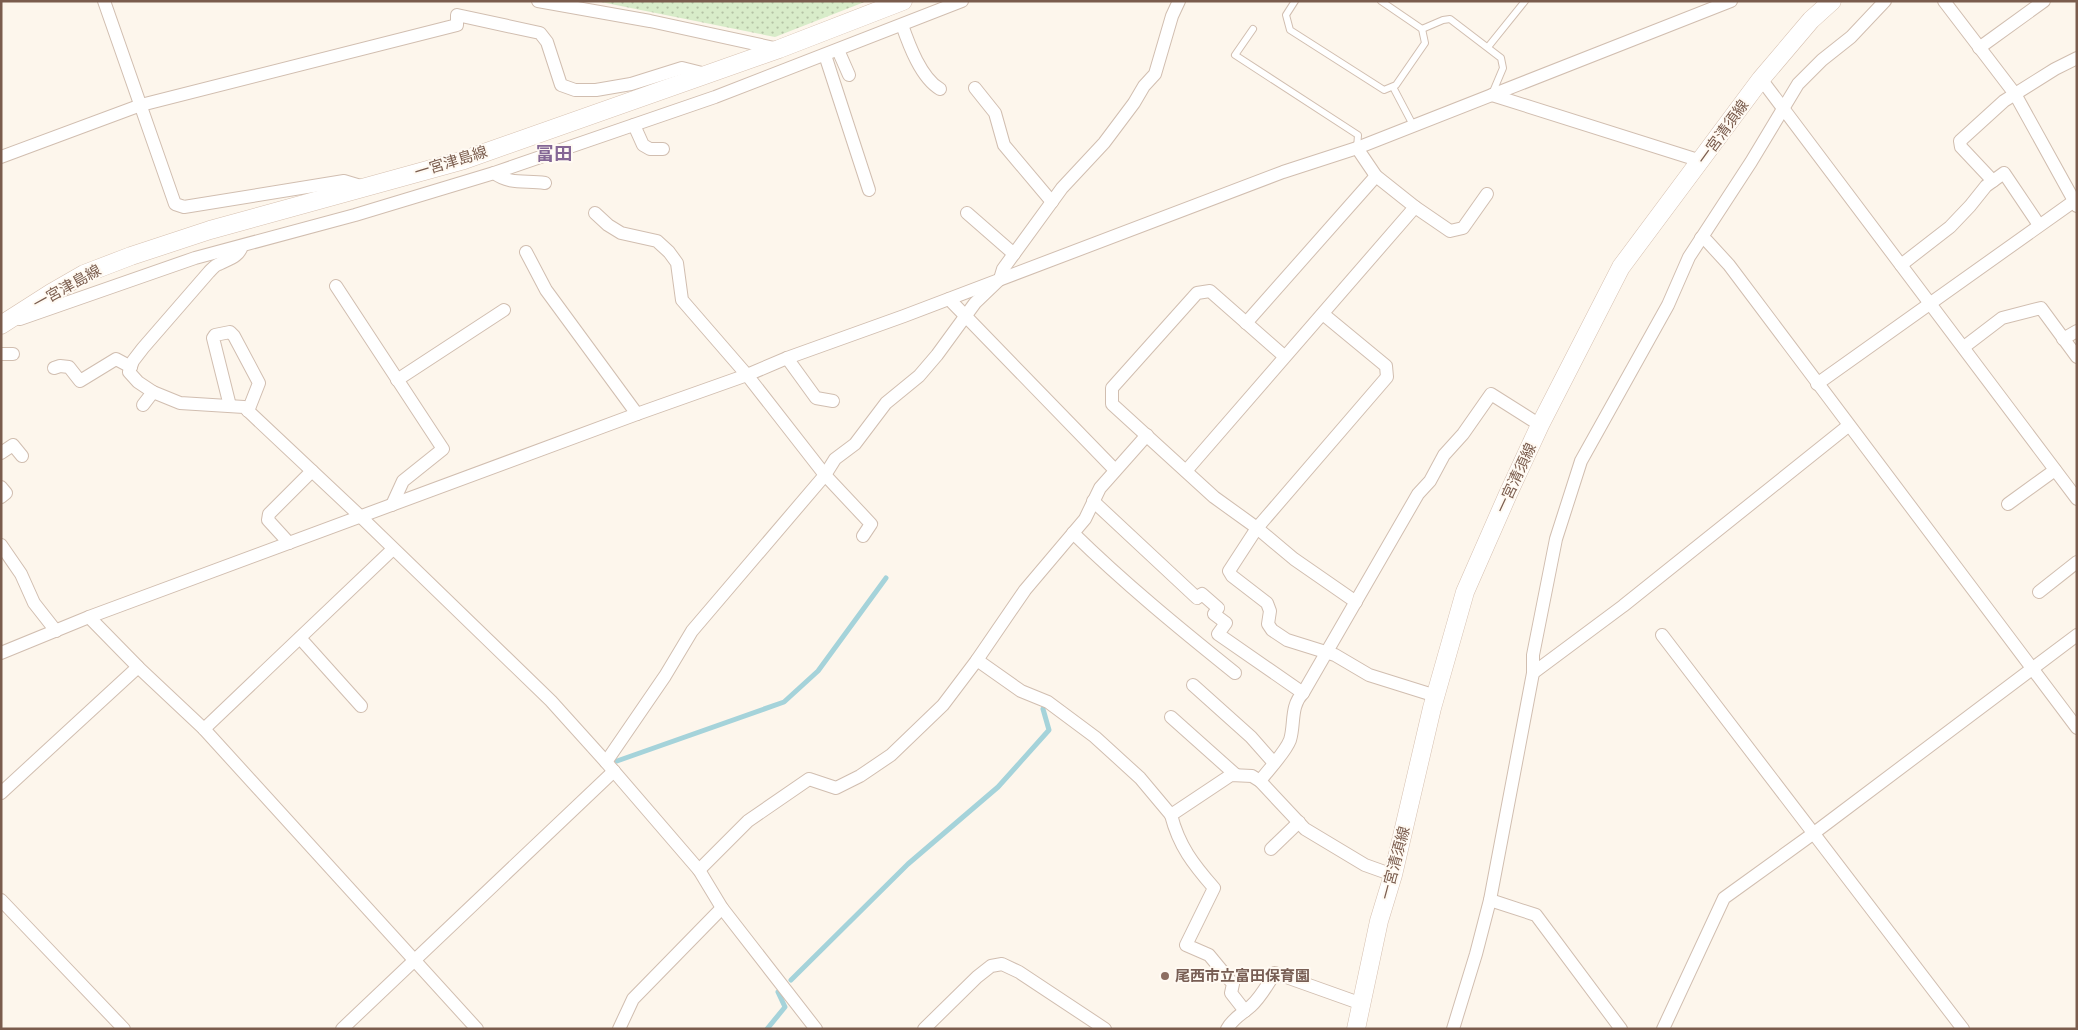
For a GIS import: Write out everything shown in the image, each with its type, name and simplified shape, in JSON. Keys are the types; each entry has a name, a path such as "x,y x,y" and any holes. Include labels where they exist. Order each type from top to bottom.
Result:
{"main road":[{"name":"一宮津島線","path":"2,325 84,274 131,256 210,230 464,160 779,49 903,1"},
{"name":"一宮清須線","path":"1356,1029 1379,921 1393,875 1436,696 1464,592 1540,425 1621,266 1761,79 1812,20 1832,1"}],"street":[{"path":"104,1 175,204 184,207 344,181 365,188"},
{"path":"538,1 779,49"},
{"path":"2,325 186,261 494,173 715,97 962,1"},
{"path":"342,1029 415,961 610,767 692,631 825,475 835,460 855,444 886,403 919,376 975,303 1000,279 1003,269 1062,188 1104,143 1134,103 1144,86 1155,74 1172,16 1179,1"},
{"path":"1,653 89,617 747,375 787,358 949,299 1283,172 1357,148 1731,1"},
{"path":"1453,1029 1490,900 1556,539 1581,461 1668,305 1688,256 1751,162 1798,84 1822,60 1851,37 1885,1"},
{"path":"1817,384 2039,225 2076,202 2015,94 1944,1"},
{"path":"1979,48 2044,1"},
{"path":"1,157 141,104 457,25 457,15 540,34 547,42 561,85 575,90 596,90 631,84 682,68 706,74"},
{"path":"902,25 911,50 933,84 940,88"},
{"path":"838,50 849,75"},
{"path":"825,55 868,190"},
{"path":"1993,181 1962,147 1960,141 2004,101 2055,69 2077,58"},
{"path":"1761,79 2077,499"},
{"path":"976,88 995,113 1004,145 1052,202"},
{"path":"1492,95 1701,161"},
{"path":"634,125 642,146 650,149 663,149"},
{"path":"1357,148 1376,176 1415,207 1450,231 1463,228 1488,194"},
{"path":"494,173 503,180 512,182 532,181 545,183"},
{"path":"1901,265 1950,227 1986,186 2004,173 2039,225"},
{"path":"1246,323 1376,176"},
{"path":"1186,471 1415,207"},
{"path":"595,213 608,225 621,233 657,241 669,252 677,263 682,300 747,375 825,475 871,524 863,536"},
{"path":"967,213 1014,254"},
{"path":"1701,238 1707,241 1729,265 1848,426 2077,728"},
{"path":"242,246 241,251 229,260 218,264 209,272 143,348 129,372 138,382 153,392 180,403 244,407 361,517 551,701 610,767 699,870 722,908 816,1029"},
{"path":"526,252 546,290 637,414"},
{"path":"336,286 443,449 403,481 392,505"},
{"path":"1284,356 1210,291 1197,293 1112,388 1112,404 1214,497 1258,528 1294,559 1356,602"},
{"path":"949,299 1115,470"},
{"path":"1964,347 2002,318 2041,308 2077,357"},
{"path":"397,380 504,310"},
{"path":"1323,314 1386,366 1387,377 1258,528 1229,571 1232,576 1267,604 1270,611 1268,624 1272,630 1287,640 1335,655 1369,675 1436,696"},
{"path":"2063,339 2077,331"},
{"path":"230,406 213,338 216,335 230,332 265,380 248,411"},
{"path":"787,358 816,398 833,401"},
{"path":"54,368 60,366 69,367 80,381 116,359 131,367"},
{"path":"143,405 153,392"},
{"path":"1260,781 1290,741 1293,712 1298,698 1303,693 1418,494 1430,481 1444,454 1463,434 1492,394 1540,425"},
{"path":"1533,673 1624,606 1848,426"},
{"path":"699,870 748,821 808,779 836,788 860,776 891,755 942,705 977,660 1025,590 1085,519 1100,488 1147,435"},
{"path":"1,453 13,445 22,456"},
{"path":"2008,504 2055,470"},
{"path":"289,543 268,520 269,514 312,471"},
{"path":"1,487 6,493 1,497"},
{"path":"1093,501 1197,598 1202,594 1218,608 1214,614 1226,623 1218,634 1303,693"},
{"path":"1073,533 1169,620 1235,673"},
{"path":"1,545 21,574 34,603 56,631"},
{"path":"204,729 393,549"},
{"path":"2038,592 2077,562"},
{"path":"89,617 138,667 204,729 477,1029"},
{"path":"1662,635 1963,1029"},
{"path":"1663,1029 1724,898 1814,833 2077,635"},
{"path":"300,638 361,706"},
{"path":"977,660 1021,690 1048,702 1095,737 1140,778 1171,815 1176,835 1185,852 1214,888 1186,945 1209,955 1233,984 1231,993 1245,1011"},
{"path":"1,793 138,667"},
{"path":"1194,685 1251,737 1274,763"},
{"path":"1170,717 1236,775"},
{"path":"1171,815 1231,775 1252,776 1260,781 1305,829 1365,865 1393,875"},
{"path":"1270,849 1299,822"},
{"path":"1,900 124,1029"},
{"path":"1490,900 1536,915 1621,1029"},
{"path":"618,1029 633,999 722,908"},
{"path":"924,1029 977,977 991,966 1002,964 1019,972 1105,1029"},
{"path":"1227,1029 1239,1014 1261,996 1275,973 1362,1004"}],"lane":[{"path":"1295,1 1286,15 1290,30 1384,90 1396,85 1424,43 1422,29 1381,1"},
{"path":"1488,47 1521,3"},
{"path":"1422,29 1450,19 1501,58 1503,68 1492,95"},
{"path":"1253,29 1235,55 1358,135 1357,148"},
{"path":"1393,86 1413,125"}],"green space":[{"path":"596,1 867,1 775,37"}],"waterway":[{"path":"617,761 784,702 818,671 886,578"},
{"path":"791,980 908,864 998,787 1049,730 1043,709"},
{"path":"767,1029 785,1007 778,992"}],"place":[{"name":"尾西市立富田保育園","path":"1165,976"}],"district":[{"name":"冨田","path":"554,154"}]}
